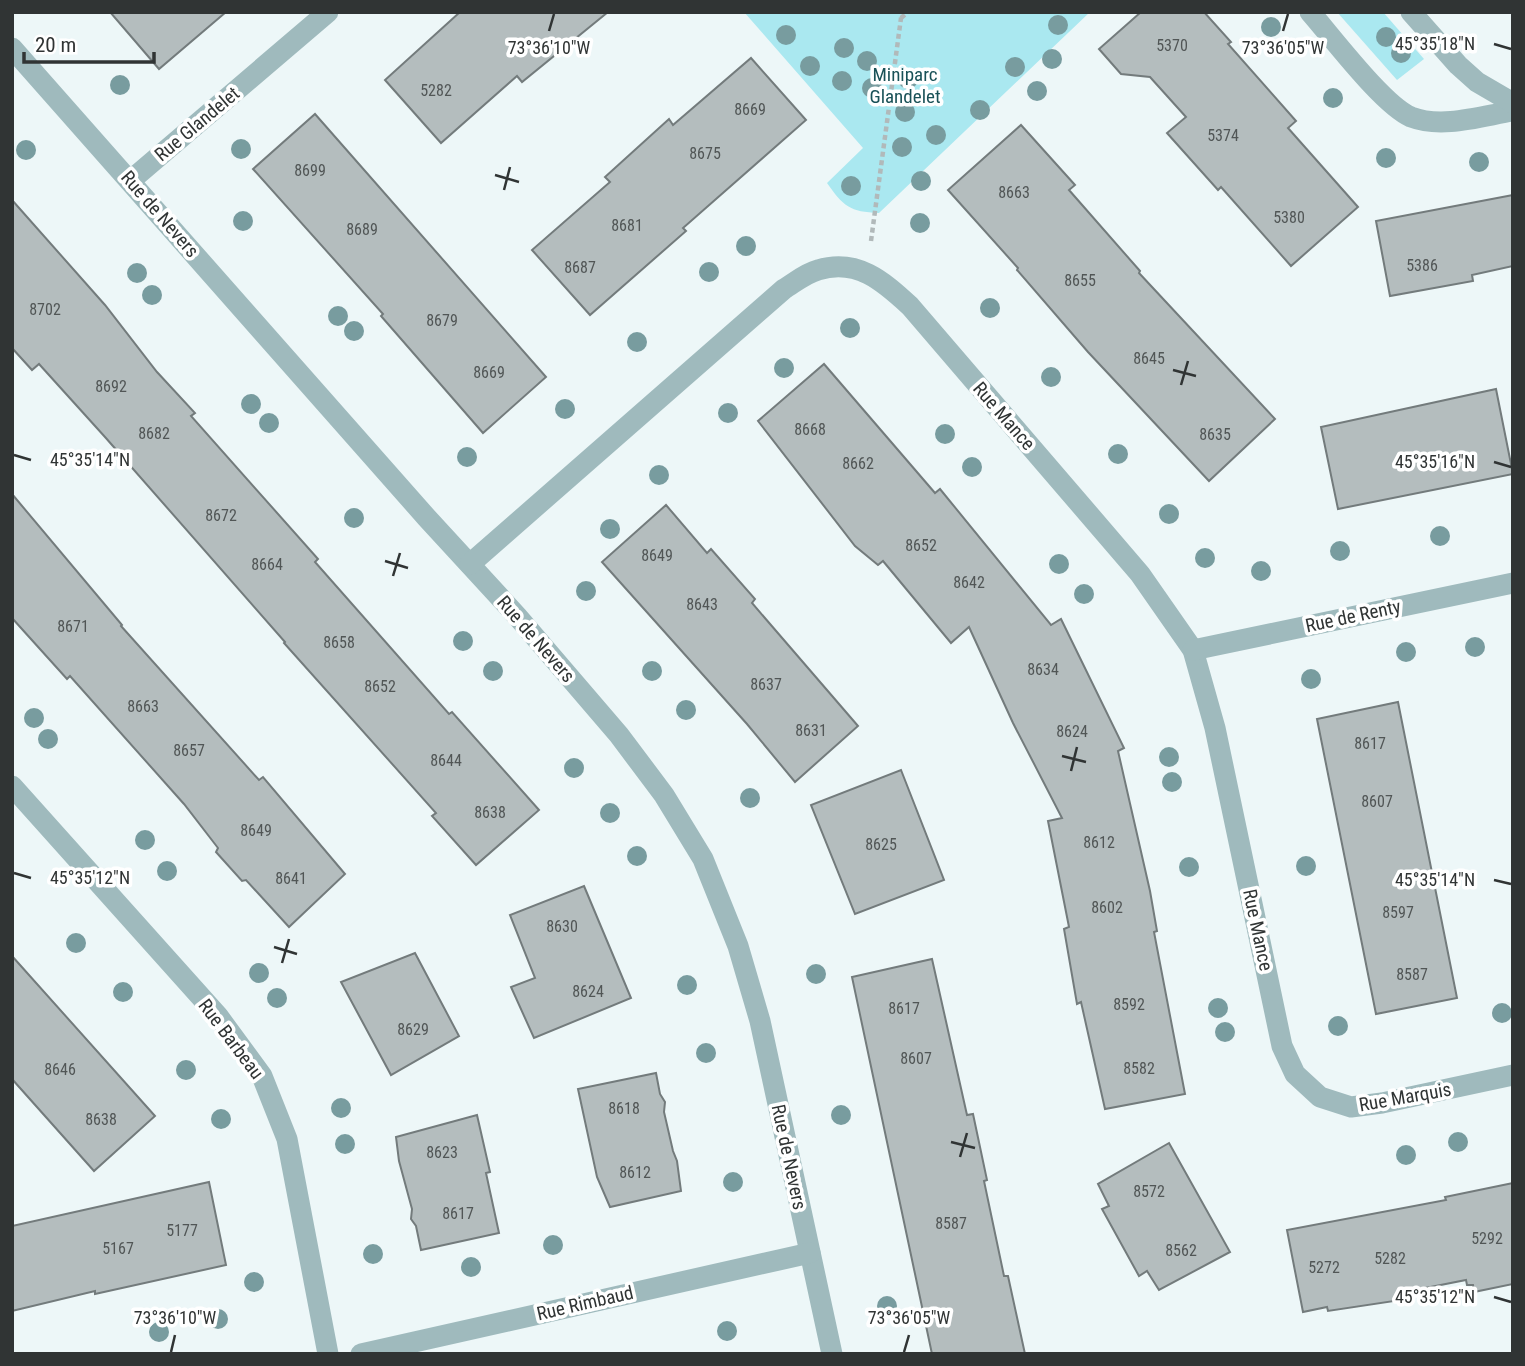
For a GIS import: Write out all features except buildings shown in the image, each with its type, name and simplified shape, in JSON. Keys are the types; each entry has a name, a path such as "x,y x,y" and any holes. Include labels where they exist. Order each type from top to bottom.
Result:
{"street":[{"name":"Rue Glandelet","path":"130,181 328,12"},
{"path":"1310,12 1382,95 1411,117 1448,121 1513,111"},
{"path":"1412,12 1458,65 1478,82 1513,103"},
{"name":"Rue de Nevers","path":"12,48 470,564 619,735 664,795 703,859 738,946 760,1021 832,1354"},
{"name":"Rue Mance","path":"470,564 784,289 817,270 851,266 884,281 910,306 1140,575 1193,650 1215,728 1282,1046"},
{"name":"Rue de Renty","path":"1193,650 1513,583"},
{"name":"Rue Barbeau","path":"12,786 218,1016 262,1076 287,1139 328,1354"},
{"name":"Rue Marquis","path":"1282,1046 1295,1074 1320,1097 1352,1107 1513,1075"},
{"name":"Rue Rimbaud","path":"361,1354 810,1253"}],"path":[{"path":"866,273 901,15 908,12"}],"green space":[{"name":"Miniparc Glandelet","path":"744,12 1090,12 879,213 848,206 827,183 863,148"},
{"path":"1337,12 1383,12 1424,59 1397,80"}]}
